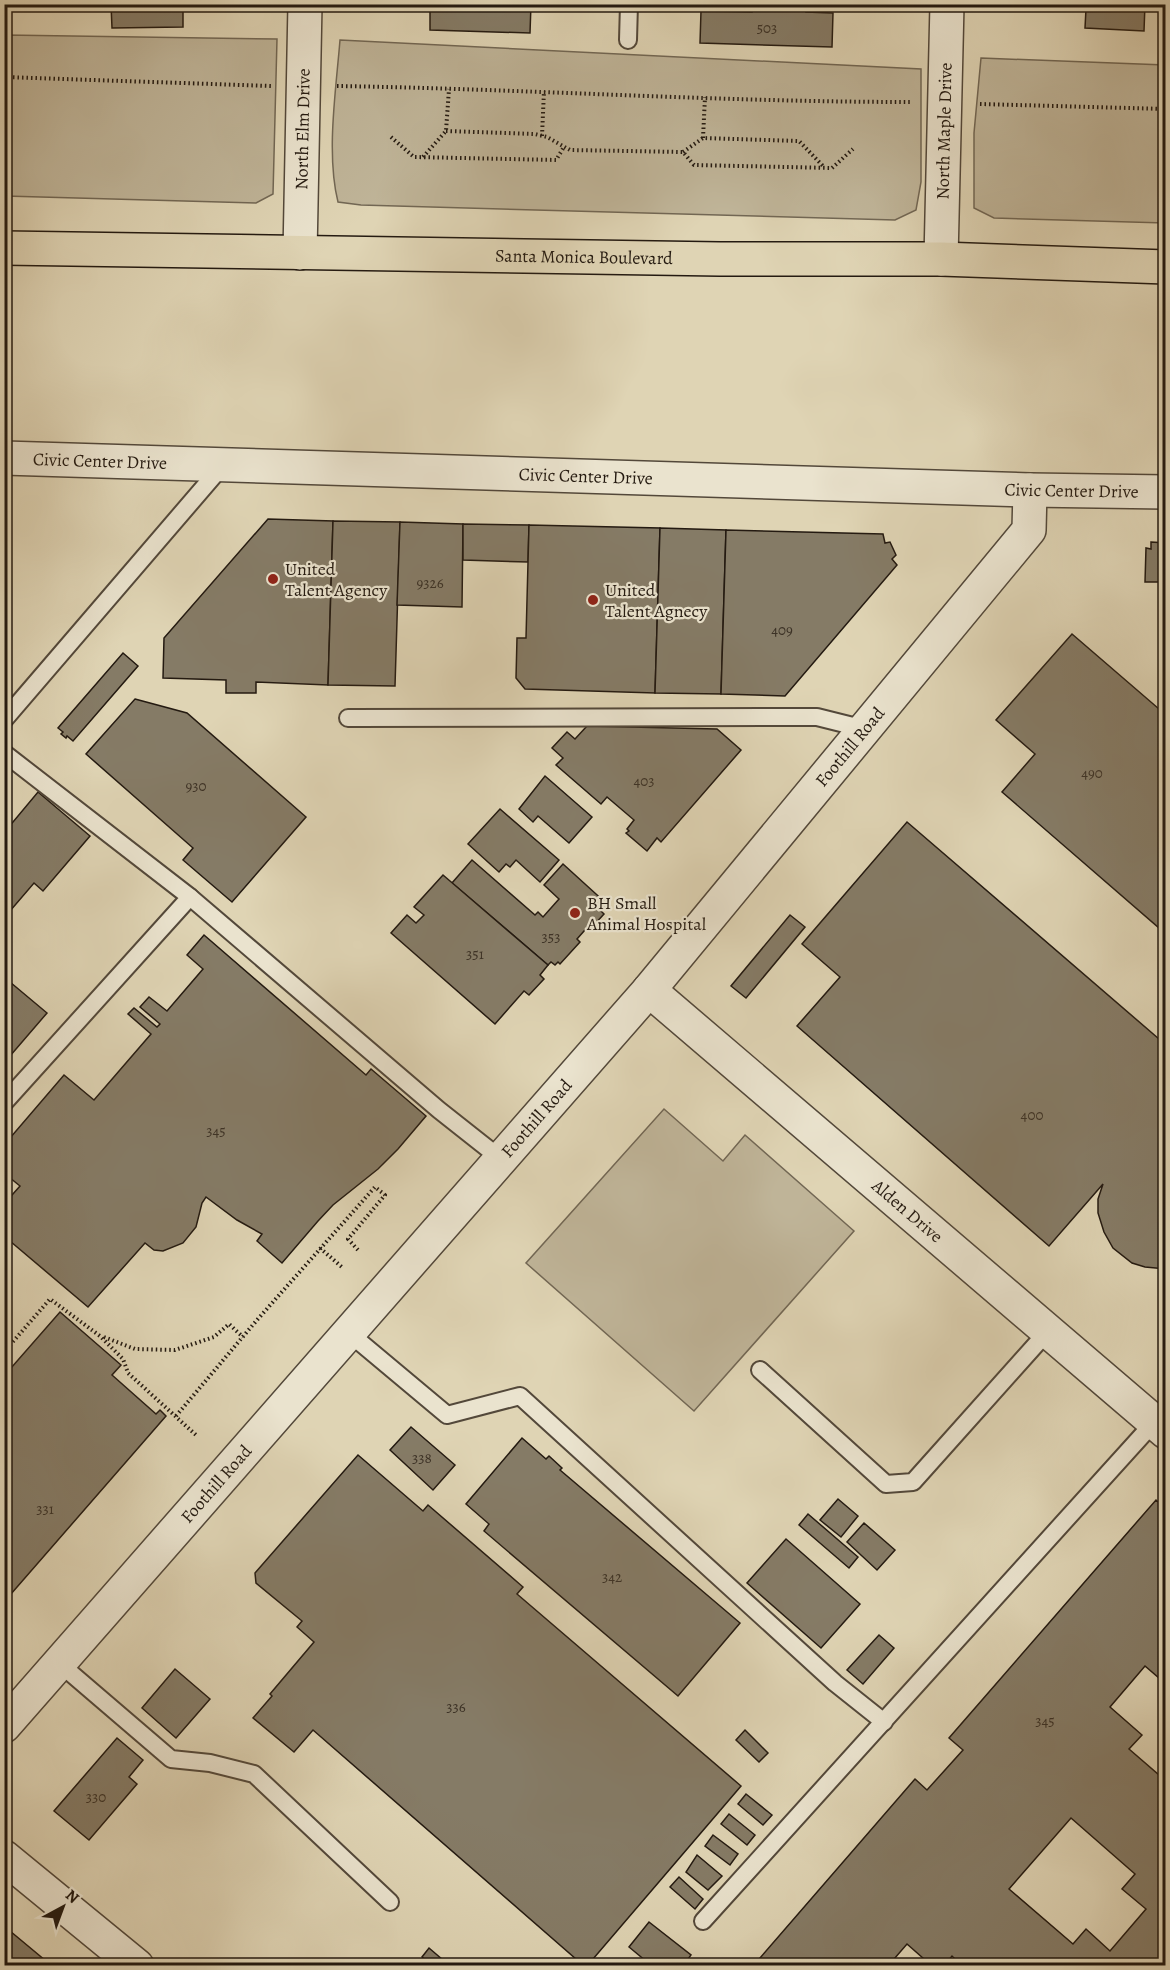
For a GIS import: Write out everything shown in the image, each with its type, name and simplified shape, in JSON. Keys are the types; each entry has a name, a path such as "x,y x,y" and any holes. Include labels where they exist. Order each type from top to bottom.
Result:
{"main road":[{"name":"Santa Monica Boulevard","path":"4,248 720,259 941,259 1166,267"}],"street":[{"name":"North Elm Drive","path":"300,253 305,4"},
{"name":"North Maple Drive","path":"941,259 947,4"},
{"name":"Civic Center Drive","path":"4,458 1030,490 1166,492"},
{"name":"Foothill Road","path":"4,1726 649,990 1029,531 1030,490"},
{"name":"Alden Drive","path":"649,990 1048,1331 1162,1421"},
{"path":"4,1857 137,1965"}],"lane":[{"path":"628,40 629,4"},
{"path":"4,720 224,464"},
{"path":"348,718 818,717 865,729"},
{"path":"4,753 190,897 439,1110 501,1159"},
{"path":"4,1103 190,897"},
{"path":"760,1370 886,1484 913,1482 1048,1331"},
{"path":"349,1333 447,1415 520,1396 835,1683 884,1722"},
{"path":"703,1921 1162,1421"},
{"path":"59,1663 171,1759 210,1762 254,1774 390,1902"}],"path":[{"path":"4,77 277,86"},
{"path":"333,86 833,102 920,102"},
{"path":"422,157 446,131 449,89"},
{"path":"542,136 544,91"},
{"path":"703,138 705,97"},
{"path":"976,104 1166,109"},
{"path":"446,131 542,136 570,150 683,152 703,138 799,141 824,167"},
{"path":"391,137 414,157 556,160 564,147"},
{"path":"683,152 694,165 832,168 853,149"},
{"path":"176,1416 375,1187 385,1196 348,1239 358,1250"},
{"path":"320,1248 343,1268"},
{"path":"4,1352 50,1299 100,1336 123,1359 128,1373 198,1436"},
{"path":"100,1336 135,1349 165,1350 175,1350 214,1337 229,1324 243,1337"}],"shaded area":[{"path":"5,35 277,39 273,194 256,203 5,196"},
{"path":"340,40 921,69 921,182 916,210 895,220 361,205 338,202 334,183 332,143"},
{"path":"981,58 1165,65 1165,223 994,218 974,208 974,133"},
{"path":"664,1109 723,1161 745,1135 854,1231 694,1411 526,1263"}],"building":[{"path":"111,4 183,4 183,27 112,28"},
{"path":"430,4 531,4 530,33 430,30"},
{"path":"752,4 807,4 806,12 833,13 832,47 700,43 701,11 752,12"},
{"path":"1079,4 1145,4 1144,31 1085,28 1086,9 1079,9"},
{"name":"United Talent Agency","path":"268,519 333,521 328,685 256,682 256,693 226,693 226,680 163,678 164,638"},
{"name":"United Talent Agency","path":"333,521 400,522 395,686 328,685"},
{"name":"United Talent Agency","path":"400,522 463,524 462,607 397,605"},
{"path":"463,524 529,525 528,562 463,560"},
{"name":"United Talent Agnecy","path":"529,525 660,528 655,693 525,689 516,678 517,638 526,638"},
{"path":"660,528 726,530 721,694 655,693"},
{"path":"726,530 883,534 885,543 890,542 896,555 892,559 897,565 785,696 721,694"},
{"path":"1151,542 1166,543 1166,582 1145,582 1146,548 1151,549"},
{"path":"1072,634 1166,715 1166,934 1002,792 1035,754 996,720"},
{"path":"123,653 138,666 73,741 67,736 66,738 58,728"},
{"path":"135,699 187,713 306,817 232,902 183,860 193,848 86,754"},
{"path":"587,726 717,729 741,750 661,842 657,838 647,851 626,833 634,820 607,797 601,804 556,765 563,758 552,748 567,732 575,739"},
{"path":"545,776 592,817 569,843 538,816 533,822 519,809"},
{"path":"38,792 90,836 43,891 34,883 4,918 4,825 8,828"},
{"name":"BH Small Animal Hospital","path":"500,809 559,860 540,882 516,860 510,867 506,864 499,872 468,844"},
{"path":"907,822 1166,1045 1166,1269 1132,1263 1113,1248 1104,1232 1098,1213 1098,1199 1103,1184 1049,1246 797,1026 840,977 802,944"},
{"name":"BH Small Animal Hospital","path":"472,860 535,915 538,912 543,917 559,899 544,885 563,864 607,904 601,911 604,914 594,925 592,922 577,939 580,942 560,964 558,962 555,965 551,962 548,965 452,883"},
{"path":"443,875 548,965 540,975 544,979 529,995 524,991 495,1024 391,933 407,915 416,923 424,915 414,907"},
{"path":"790,915 805,927 746,998 731,986"},
{"path":"204,935 366,1075 371,1069 426,1116 378,1169 333,1205 282,1263 257,1241 262,1234 237,1220 206,1197 202,1203 196,1227 183,1243 163,1251 154,1250 145,1243 88,1307 4,1236 4,1204 20,1186 4,1173 4,1145 64,1075 94,1100 151,1034 128,1014 134,1008 157,1027 160,1024 140,1007 149,997 167,1011 203,969 187,955"},
{"path":"4,977 47,1013 4,1063"},
{"path":"60,1312 121,1365 112,1375 156,1414 160,1410 166,1416 4,1602 4,1376"},
{"path":"411,1427 455,1465 433,1490 390,1450"},
{"path":"522,1438 546,1459 549,1456 562,1468 560,1470 740,1623 678,1696 484,1531 489,1524 466,1504"},
{"path":"358,1455 423,1511 428,1505 523,1587 517,1594 741,1786 587,1966 584,1966 313,1730 294,1752 253,1718 314,1642 297,1627 302,1621 256,1583 255,1573"},
{"path":"838,1499 858,1516 841,1537 820,1520"},
{"path":"1156,1500 1166,1509 1166,1684 1145,1666 1110,1707 1142,1735 1129,1749 1166,1781 1166,1966 962,1966 952,1956 944,1966 932,1966 907,1944 888,1966 753,1966 915,1779 927,1790 963,1750 949,1738","holes":["1071,1818 1135,1874 1122,1889 1146,1909 1110,1951 1086,1929 1073,1944 1009,1889"]},
{"path":"808,1514 858,1557 849,1568 799,1525"},
{"path":"864,1523 895,1550 877,1570 847,1542"},
{"path":"786,1539 860,1604 821,1648 747,1583"},
{"path":"879,1635 894,1648 863,1684 847,1670"},
{"path":"175,1669 210,1699 176,1738 142,1708"},
{"path":"745,1730 768,1753 759,1762 736,1740"},
{"path":"117,1738 143,1760 129,1777 137,1784 89,1840 54,1811"},
{"path":"746,1794 772,1815 763,1825 738,1804"},
{"path":"729,1814 755,1835 747,1845 721,1824"},
{"path":"713,1835 738,1854 730,1865 705,1846"},
{"path":"697,1855 722,1876 708,1890 686,1872"},
{"path":"679,1877 703,1899 695,1909 670,1887"},
{"path":"649,1922 691,1955 683,1966 652,1966 629,1947"},
{"path":"4,1926 52,1966 4,1966"},
{"path":"429,1948 450,1966 432,1966 422,1957"}],"place":[{"name":"United Talent Agency","path":"273,579"},
{"name":"United Talent Agnecy","path":"593,600"},
{"name":"BH Small Animal Hospital","path":"575,913"}]}
